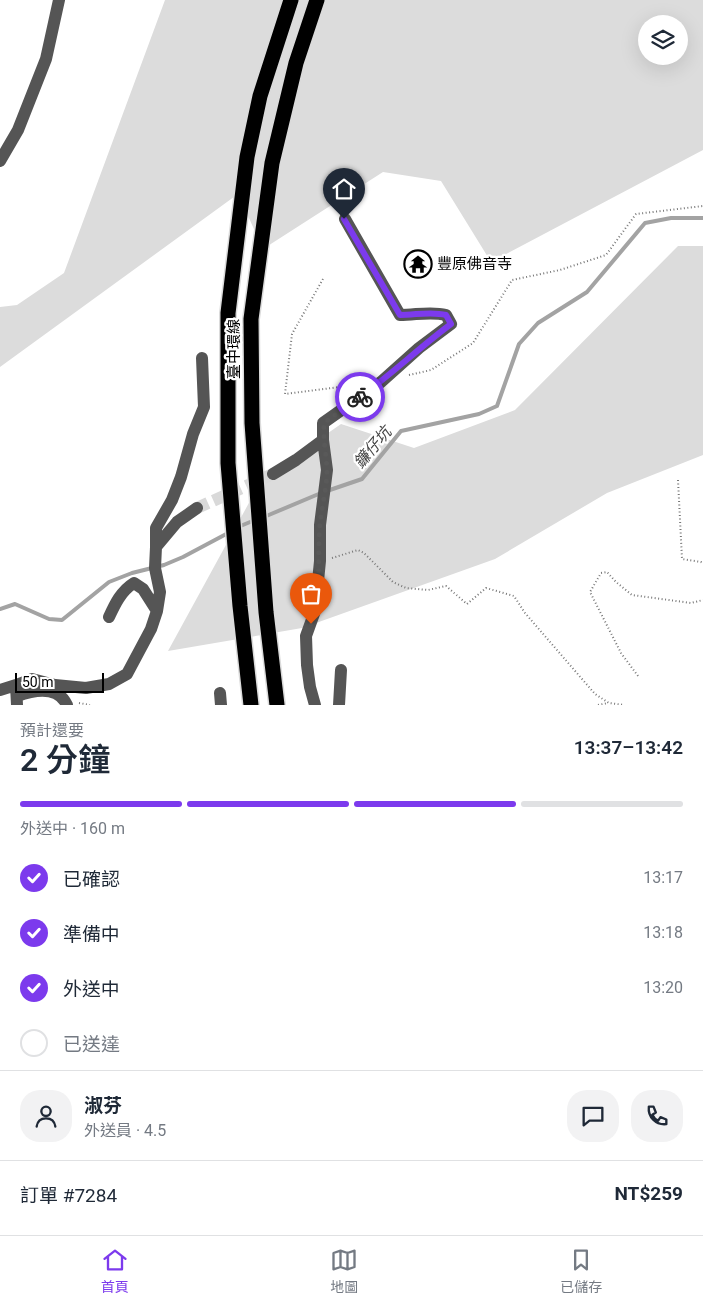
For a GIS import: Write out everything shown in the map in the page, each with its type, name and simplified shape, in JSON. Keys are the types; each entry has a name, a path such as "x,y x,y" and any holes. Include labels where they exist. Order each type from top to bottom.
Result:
{"highway":[{"name":"臺中環線","path":"252,705 240,606 228,463 228,313 247,157 260,96 291,0"},
{"name":"臺中環線","path":"277,705 266,612 252,423 251,319 272,162 296,63 317,0"}],"lane":[{"path":"0,161 18,130 46,59 59,0"},
{"path":"315,705 307,665 306,636 315,611 320,561 320,525 327,470 323,440 324,423 382,382 420,348 451,324 446,315 435,312 400,315 344,219"},
{"path":"17,696 32,679 55,685 86,688 110,684 127,674 151,629 157,612 160,592 155,568 156,528 172,500 182,477 193,434 204,407 202,358"},
{"path":"273,474 323,440"},
{"path":"156,547 177,522 198,508"},
{"path":"109,617 116,602 128,587 134,583 143,589 157,612"},
{"path":"338,705 341,670"},
{"path":"0,690 17,696 34,690 54,692 65,700 67,705"}],"path":[{"path":"406,376 430,370 472,343 512,280 560,270 606,255 636,214 703,206"},
{"path":"323,279 292,334 286,394 354,386"},
{"path":"678,480 682,559 703,564"},
{"path":"320,561 358,550 364,553 393,582 406,588 428,590 446,586 467,604 486,588 514,596 525,613 595,694 609,703"},
{"path":"638,676 620,653 590,592 601,573 607,572 632,595 691,603 703,600"},
{"path":"598,705 609,703 624,705"}],"shaded area":[{"path":"165,0 703,0 703,150 491,262 441,181 383,172 263,249 238,194 0,367 0,307 17,305 64,273"},
{"path":"678,246 703,246 703,455 607,493 495,559 302,628 168,651 262,479 341,424 414,448 515,410"}],"waterway":[{"name":"鐮仔坑","path":"264,517 321,493 362,479 401,431 479,414 497,406 519,344 538,323 587,292 645,223 671,218 703,218"},
{"name":"鐮仔坑","path":"238,527 255,520"},
{"name":"鐮仔坑","path":"0,609 15,604 49,619 62,620 109,582 132,573 164,565 230,532"}],"tunnel":[{"path":"197,508 273,474"}],"way so far":[{"path":"311,624 317,598 320,525 327,470 323,440 324,423 360,397"}],"place":[{"name":"豐原佛音寺","path":"418,264"}],"route":[{"path":"344,219 400,315 435,312 446,315 451,324 420,348 382,382 360,397"}]}
